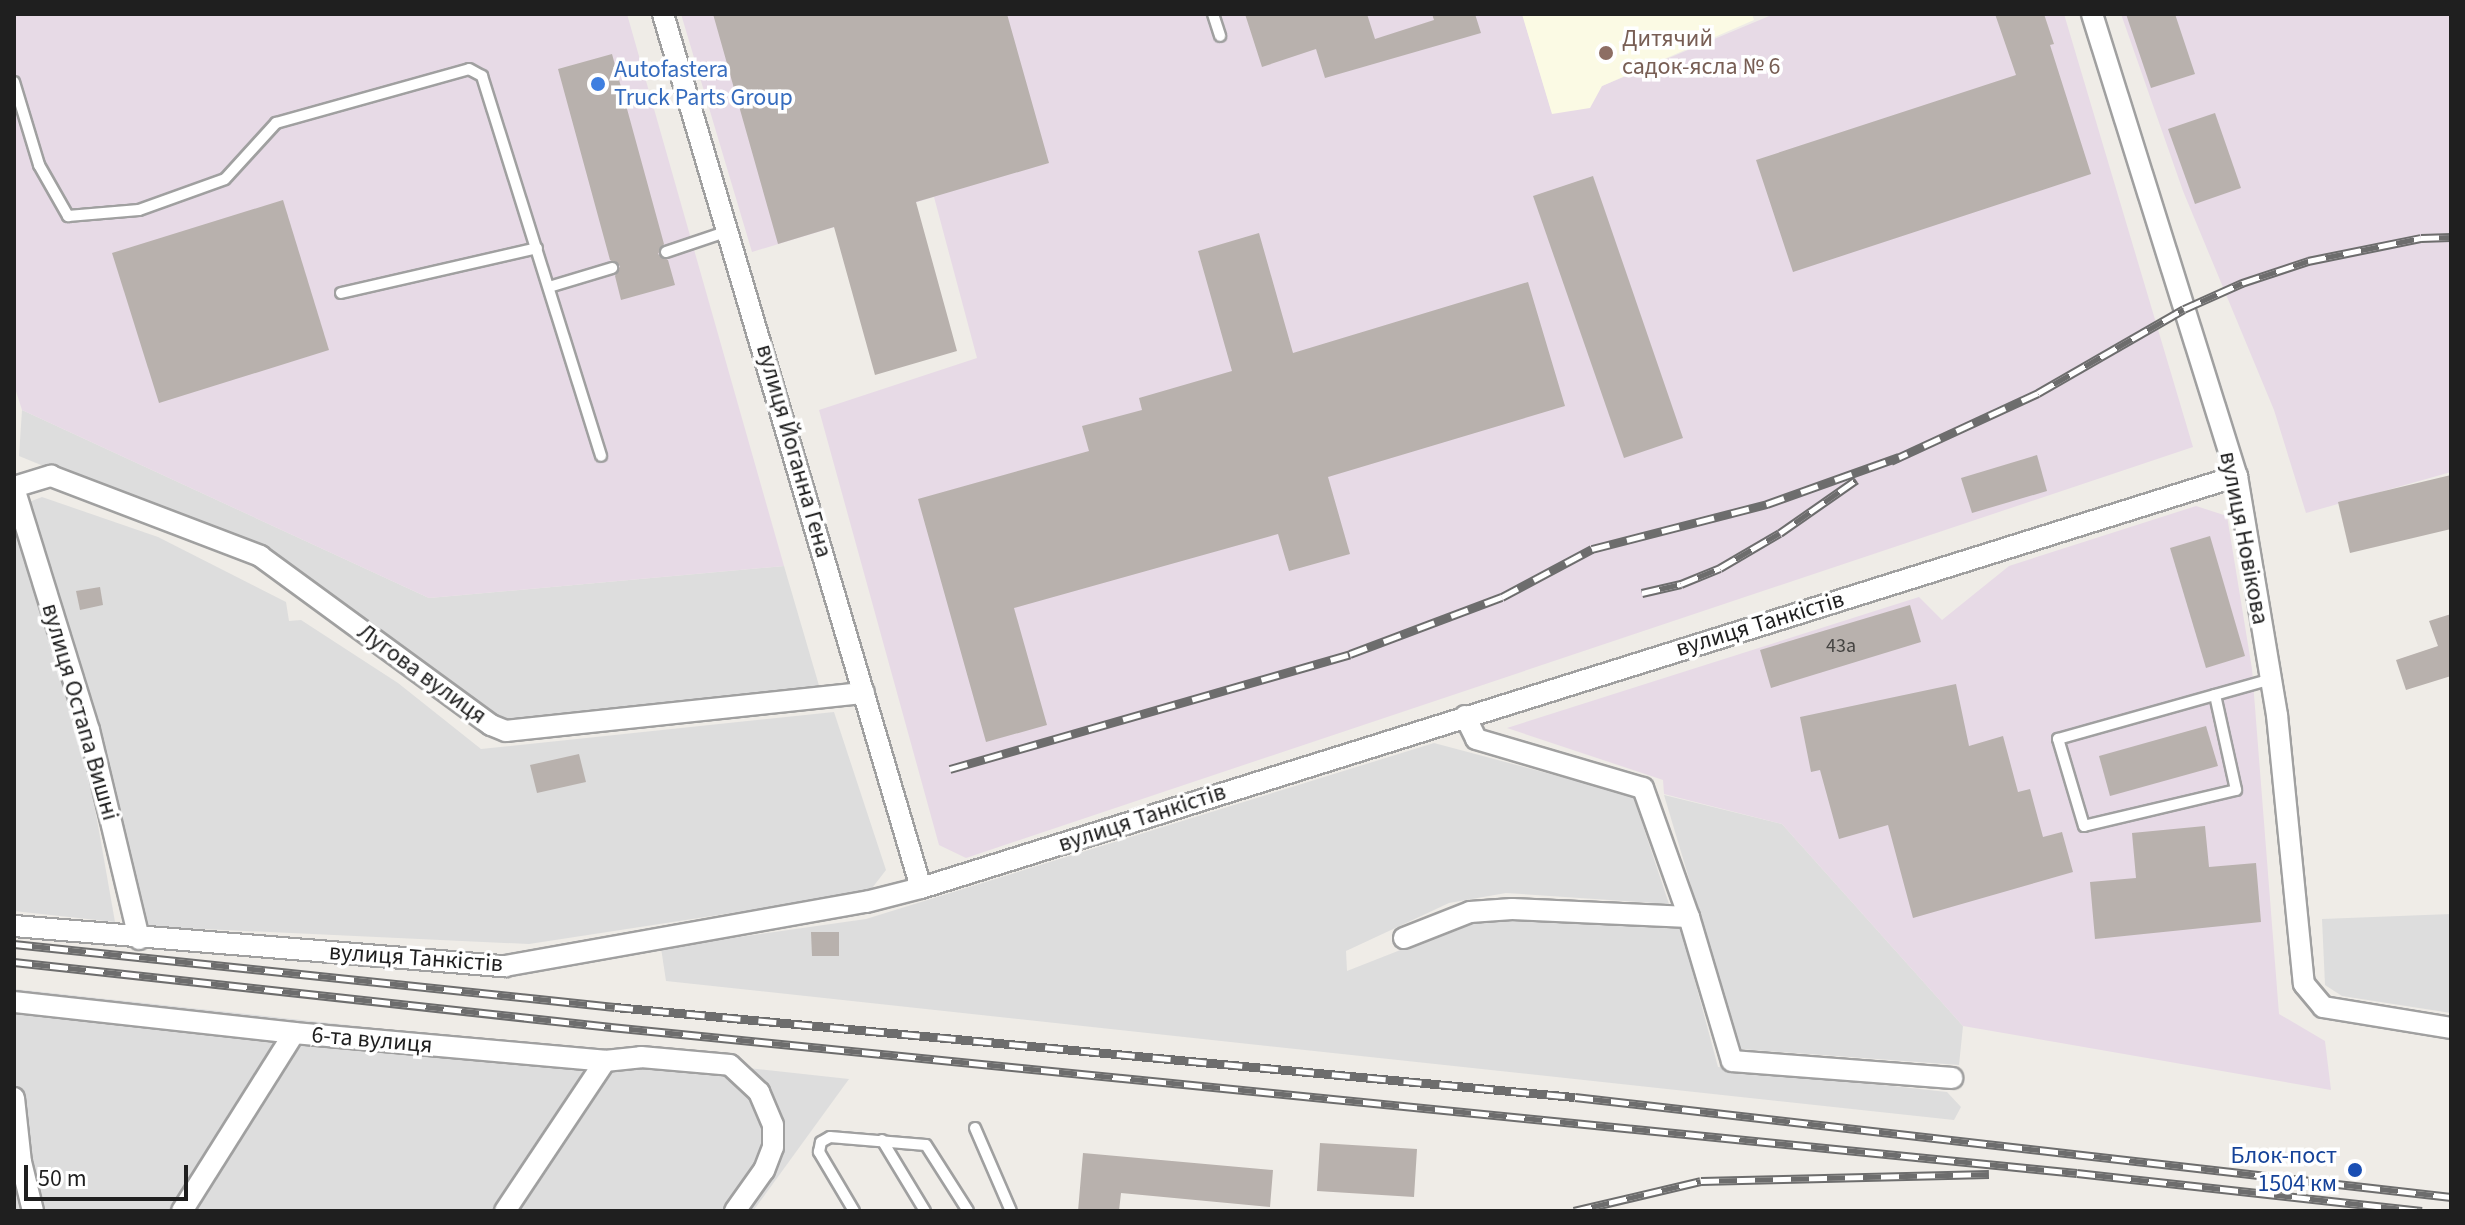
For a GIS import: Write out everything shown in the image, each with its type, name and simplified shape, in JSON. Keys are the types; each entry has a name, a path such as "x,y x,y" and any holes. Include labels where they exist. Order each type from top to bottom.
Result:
{"street":[{"name":"вулиця Йоганна Гена","path":"663,14 921,888"},
{"name":"вулиця Новікова","path":"2092,14 2237,476 2271,679 2304,984 2323,1007 2451,1028"},
{"name":"Лугова вулиця","path":"14,487 51,476 260,556 491,725 506,731 864,693"},
{"name":"вулиця Танкістів","path":"14,926 139,939 505,966 866,902 921,888 2237,476"},
{"name":"вулиця Остапа Вишні","path":"14,487 89,730 139,939"},
{"path":"1465,716 1476,739 1643,788 1689,917 1732,1061 1952,1078"},
{"path":"1404,938 1470,912 1574,909 1689,917"},
{"name":"6-та вулиця","path":"14,1002 294,1033 605,1061 641,1057 730,1065 759,1092 773,1125 773,1147 764,1170 735,1211"},
{"path":"182,1211 294,1033"},
{"path":"505,1211 605,1061"},
{"path":"14,1098 21,1162 33,1211"}],"lane":[{"path":"1213,14 1220,36"},
{"path":"14,82 39,165 68,216 139,210 225,179 276,123 469,69 482,76 601,456"},
{"path":"666,252 729,230"},
{"path":"341,293 537,248"},
{"path":"549,287 612,268"},
{"path":"2215,695 2236,790 2084,826 2058,739 2271,679"},
{"path":"975,1128 1011,1211"},
{"path":"854,1211 819,1152 821,1142 830,1137 926,1145 968,1211"},
{"path":"882,1140 925,1211"}],"shaded area":[{"path":"14,14 627,14 784,566 429,598 22,410 14,385"},
{"path":"681,14 1522,14 1552,113 1602,86 1774,14 2064,14 2193,447 966,858 939,845 819,410 977,358 934,197 752,252"},
{"name":"Дитячий садок-ясла № 6","path":"1522,14 1752,14 1754,20 1602,86 1590,108 1552,114"},
{"path":"2121,14 2451,14 2451,472 2306,513 2274,410 2183,191"},
{"path":"22,410 429,598 784,566 820,689 495,721 261,555 19,456"},
{"path":"42,497 158,537 286,602 289,621 301,620 398,683 481,749 834,712 886,870 869,892 529,944 138,926 24,504"},
{"path":"14,503 82,734 115,922 14,911"},
{"path":"2196,506 2227,516 2252,669 2279,1014 2325,1041 2331,1090 1963,1026 1782,824 1664,794 1663,780 1507,728 1919,597 1942,620 2009,566"},
{"path":"1434,743 1633,796 1669,904 1506,893 1449,903 1346,951 1347,971 1464,925 1500,919 1681,929 1718,1067 1947,1092 1961,1107 1954,1120 666,981 661,948 866,919"},
{"path":"1664,795 1782,824 1963,1026 1959,1065 1740,1049"},
{"path":"2451,914 2451,1013 2342,996 2325,985 2322,919"},
{"path":"14,989 849,1079 753,1211 14,1211"}],"building":[{"path":"713,14 1007,14 1049,163 916,202 957,351 875,375 834,227 778,244"},
{"path":"1245,14 1367,14 1375,39 1434,20 1432,14 1475,14 1481,33 1325,78 1316,49 1262,67"},
{"path":"1995,14 2044,14 2054,44 2050,45 2091,174 1793,272 1756,160 2016,75"},
{"path":"2126,14 2175,14 2195,74 2151,88"},
{"path":"612,54 664,244 658,254 668,260 675,285 621,300 615,276 620,266 610,260 558,69"},
{"path":"2215,113 2241,188 2195,204 2168,129"},
{"path":"1593,176 1683,438 1624,458 1533,196"},
{"path":"283,200 329,350 159,403 112,253"},
{"path":"1259,233 1293,353 1528,282 1565,406 1328,477 1350,554 1289,571 1278,534 1014,608 1047,725 986,742 918,499 1089,451 1082,426 1142,410 1139,398 1232,371 1198,251"},
{"path":"2037,455 2047,491 1972,513 1961,478"},
{"path":"2451,475 2451,529 2350,553 2338,502"},
{"path":"2210,536 2245,656 2206,668 2170,548"},
{"path":"100,587 103,605 80,610 76,591"},
{"path":"1910,605 1921,642 1771,688 1760,650"},
{"path":"2451,614 2451,676 2406,690 2396,660 2438,646 2429,621"},
{"path":"1956,684 1969,746 2003,736 2018,792 2030,789 2043,837 2062,832 2073,872 1913,918 1888,825 1839,839 1820,770 1811,772 1800,717"},
{"path":"2206,726 2218,766 2110,796 2099,756"},
{"path":"579,754 586,782 537,793 530,765"},
{"path":"2205,826 2209,867 2256,863 2261,922 2095,939 2090,882 2136,878 2132,833"},
{"path":"811,932 839,932 839,956 812,956"},
{"path":"1320,1143 1417,1149 1414,1197 1317,1191"},
{"path":"1083,1153 1273,1170 1270,1207 1121,1193 1119,1211 1078,1211"}],"railway":[{"path":"1891,461 2038,393 2184,309 2242,283 2308,261 2421,238 2451,237"},
{"path":"950,769 1350,654 1502,597 1592,549 1767,504 1899,457"},
{"path":"1642,593 1681,584 1720,568 1780,533 1856,480"},
{"path":"14,944 615,1007 1575,1097 2451,1197"},
{"path":"14,962 611,1027 2077,1173 2422,1211"},
{"path":"1574,1211 1701,1181 1989,1174"}],"place":[{"name":"Дитячий садок-ясла № 6","path":"1606,53"},
{"name":"Autofastera Truck Parts Group","path":"598,84"},
{"name":"Блок-пост 1504 км","path":"2355,1170"}]}
